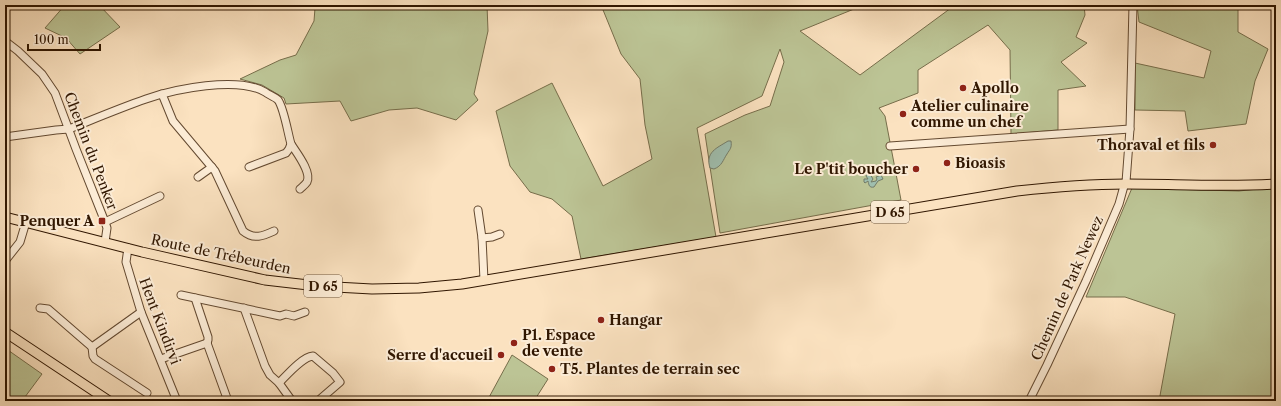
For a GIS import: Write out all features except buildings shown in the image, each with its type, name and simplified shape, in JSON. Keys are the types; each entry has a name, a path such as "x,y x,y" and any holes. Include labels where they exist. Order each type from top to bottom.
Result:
{"main road":[{"name":"D 65","path":"1125,184 1206,186 1276,184"},
{"name":"Route de Trébeurden","path":"5,217 264,280 317,286 419,288 462,284 1017,191 1074,186 1125,184"},
{"path":"5,332 109,401"}],"street":[{"name":"Chemin de Park Newez","path":"1029,401 1086,282 1119,204 1126,182 1130,129 1133,5"},
{"name":"Chemin du Penker","path":"5,41 18,51 47,80 58,98 107,228 105,242"},
{"path":"5,137 69,129 146,98 162,94 202,86 221,84 240,85 261,90 280,103 291,144 305,166 308,174 306,183 300,189"},
{"path":"162,94 173,121 212,167 243,231 251,236 258,237 274,231"},
{"path":"890,146 1130,129"},
{"path":"248,167 286,152 291,144"},
{"path":"198,177 212,167"},
{"path":"105,222 160,196"},
{"path":"478,210 482,238 484,280"},
{"path":"5,261 20,242 26,222"},
{"path":"482,238 500,234"},
{"name":"Hent Kindirvi","path":"128,248 126,262 141,312 178,401"},
{"path":"181,295 280,316 286,314 294,316 304,312"},
{"path":"195,298 208,336 207,343 228,401"},
{"path":"40,308 48,309 92,347 92,356 95,359 147,393"},
{"path":"244,308 265,366 270,375 279,382 292,401"},
{"path":"92,347 141,312"},
{"path":"160,359 207,343"},
{"path":"279,382 304,360 310,356 313,356 334,373 340,382 318,401"}],"green space":[{"path":"65,5 99,5 120,27 80,54 66,38 45,28"},
{"path":"319,5 487,5 488,31 474,94 478,100 456,120 417,108 389,110 351,121 340,101 286,104 284,98 262,85 240,79 280,60 296,55 314,21 315,8"},
{"path":"601,5 850,5 854,9 800,31 860,75 955,5 1084,5 1085,15 1076,37 1087,43 1061,62 1086,86 1058,90 1058,130 1011,134 1010,50 988,25 918,70 918,93 879,108 885,116 901,200 720,233 705,134 745,115 770,106 784,62 780,49 762,96 697,128 716,237 581,259 572,216 552,199 530,192 510,166 496,111 552,83 603,186 652,159 645,125 640,79 621,54"},
{"path":"1137,5 1238,5 1238,32 1268,49 1255,81 1246,124 1188,131 1185,111 1135,110 1135,63 1204,78 1211,51 1139,22"},
{"path":"1276,187 1276,401 1159,401 1175,314 1125,297 1086,297 1132,188 1239,191"},
{"path":"5,348 42,374 22,401 5,401"},
{"path":"512,355 548,379 534,401 487,401"}],"shaded area":[{"path":"728,141 731,141 731,147 722,163 714,169 710,168 709,158 713,151"},
{"path":"867,174 870,174 873,179 871,182 876,181 876,177 881,175 883,179 878,181 874,187 871,187 868,181 865,183 864,182 864,179 868,179 866,176"}],"place":[{"name":"Apollo","path":"963,88"},
{"name":"Atelier culinaire comme un chef","path":"903,114"},
{"name":"Thoraval et fils","path":"1213,145"},
{"name":"Bioasis","path":"947,163"},
{"name":"Le P'tit boucher","path":"916,169"},
{"name":"Penquer A","path":"102,221"},
{"name":"Hangar","path":"601,320"},
{"name":"P1. Espace de vente","path":"514,343"},
{"name":"Serre d'accueil","path":"501,355"},
{"name":"T5. Plantes de terrain sec","path":"552,369"}]}
